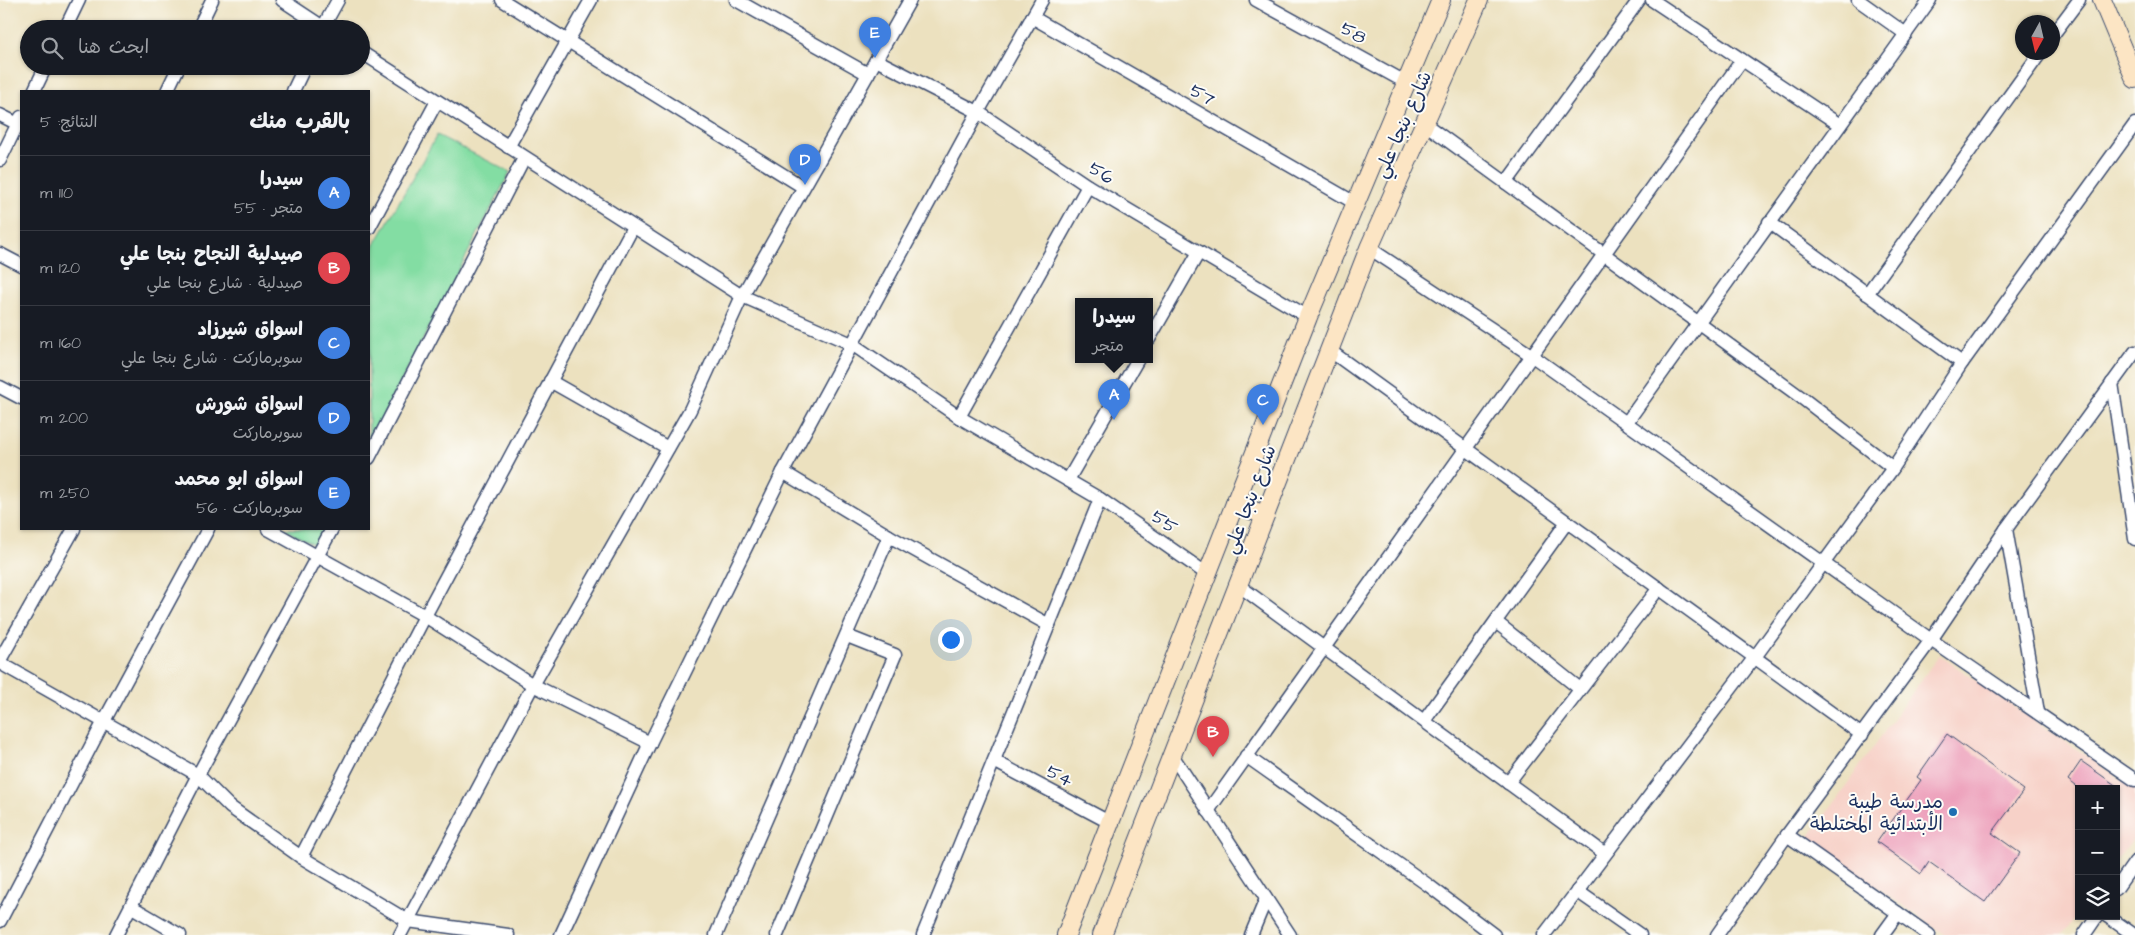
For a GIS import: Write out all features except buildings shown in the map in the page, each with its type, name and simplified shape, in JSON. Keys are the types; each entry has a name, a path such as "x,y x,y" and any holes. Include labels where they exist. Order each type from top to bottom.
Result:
{"main road":[{"name":"شارع بنجا علي","path":"1066,935 1308,318 1441,0"},
{"name":"شارع بنجا علي","path":"1102,935 1369,248 1479,0"},
{"path":"2102,0 2135,79"},
{"path":"1235,504 1265,515"}],"street":[{"path":"69,20 79,0"},
{"path":"202,20 212,0"},
{"path":"282,0 312,20"},
{"path":"328,20 338,0"},
{"path":"502,0 803,187"},
{"path":"508,147 591,0"},
{"path":"736,0 868,74"},
{"path":"400,935 533,685 690,410 742,296 910,0"},
{"path":"561,935 650,743 783,472 978,112 1042,0"},
{"name":"58","path":"1256,0 1407,83"},
{"path":"1506,183 1639,0"},
{"path":"1652,0 1840,125"},
{"path":"1858,0 1906,34"},
{"path":"1627,422 1930,0"},
{"path":"2060,25 2078,0"},
{"name":"57","path":"1032,17 1355,203"},
{"name":"55","path":"370,58 742,296 852,344 959,417 1100,499 1207,574"},
{"name":"56","path":"876,60 978,112 1088,186 1308,318"},
{"path":"1208,810 1742,60"},
{"path":"1867,294 2035,60"},
{"path":"34,90 42,75"},
{"path":"167,90 175,75"},
{"path":"293,90 301,75"},
{"path":"370,226 437,101"},
{"path":"0,115 20,121 0,160"},
{"path":"1425,124 1802,398 1893,468"},
{"path":"1544,935 1824,563 1893,468 1962,363 2135,124"},
{"path":"370,456 524,158"},
{"path":"959,417 1088,186"},
{"path":"1769,222 1962,363"},
{"path":"301,856 550,381 633,227"},
{"path":"1369,248 1531,355 1931,640 2135,780"},
{"path":"1153,332 1199,252"},
{"path":"0,254 20,264"},
{"path":"1329,350 1862,735"},
{"path":"1717,935 1787,835 1931,640 2006,529 2135,352"},
{"path":"1068,480 1136,363"},
{"path":"550,381 668,448"},
{"path":"2112,383 2135,539"},
{"path":"0,389 20,398"},
{"path":"783,472 889,536 1049,625"},
{"path":"924,935 1100,499"},
{"path":"1424,721 1567,522"},
{"path":"2006,529 2038,712"},
{"path":"73,530 0,661 198,775 230,806 301,856 408,921 508,935"},
{"path":"0,921 104,721 207,530"},
{"path":"270,530 426,616 533,685 650,743"},
{"path":"116,935 198,775 331,530"},
{"path":"716,935 889,536"},
{"path":"1238,585 1604,853"},
{"path":"1508,783 1659,588"},
{"path":"1496,622 1580,688"},
{"path":"777,935 895,655 846,636"},
{"path":"1172,755 1290,935"},
{"path":"1246,756 1428,885 1494,935"},
{"name":"54","path":"994,762 1109,822"},
{"path":"1787,835 1929,935"},
{"path":"2120,883 2135,862"},
{"path":"1577,891 1640,935"},
{"path":"1250,935 1266,899"},
{"path":"132,907 180,935"},
{"path":"1882,935 1898,913"},
{"path":"2084,935 2094,920"},
{"path":"2113,920 2134,935"}],"shaded area":[{"name":"مدرسة طيبة الأبتدائية المختلطة","path":"1939,655 2135,789 2135,836 2120,856 2120,785 2075,785 2075,918 2062,935 1945,935 1808,839"}],"green space":[{"path":"437,135 510,172 370,441 370,253"},
{"path":"285,530 324,530 316,545"}],"place":[{"name":"اسواق ابو محمد","path":"875,58"},
{"name":"اسواق شورش","path":"805,185"},
{"name":"سيدرا","path":"1114,420"},
{"name":"اسواق شيرزاد","path":"1263,425"},
{"name":"صيدلية النجاح بنجا علي","path":"1213,757"},
{"name":"مدرسة طيبة الأبتدائية المختلطة","path":"1953,812"}]}
